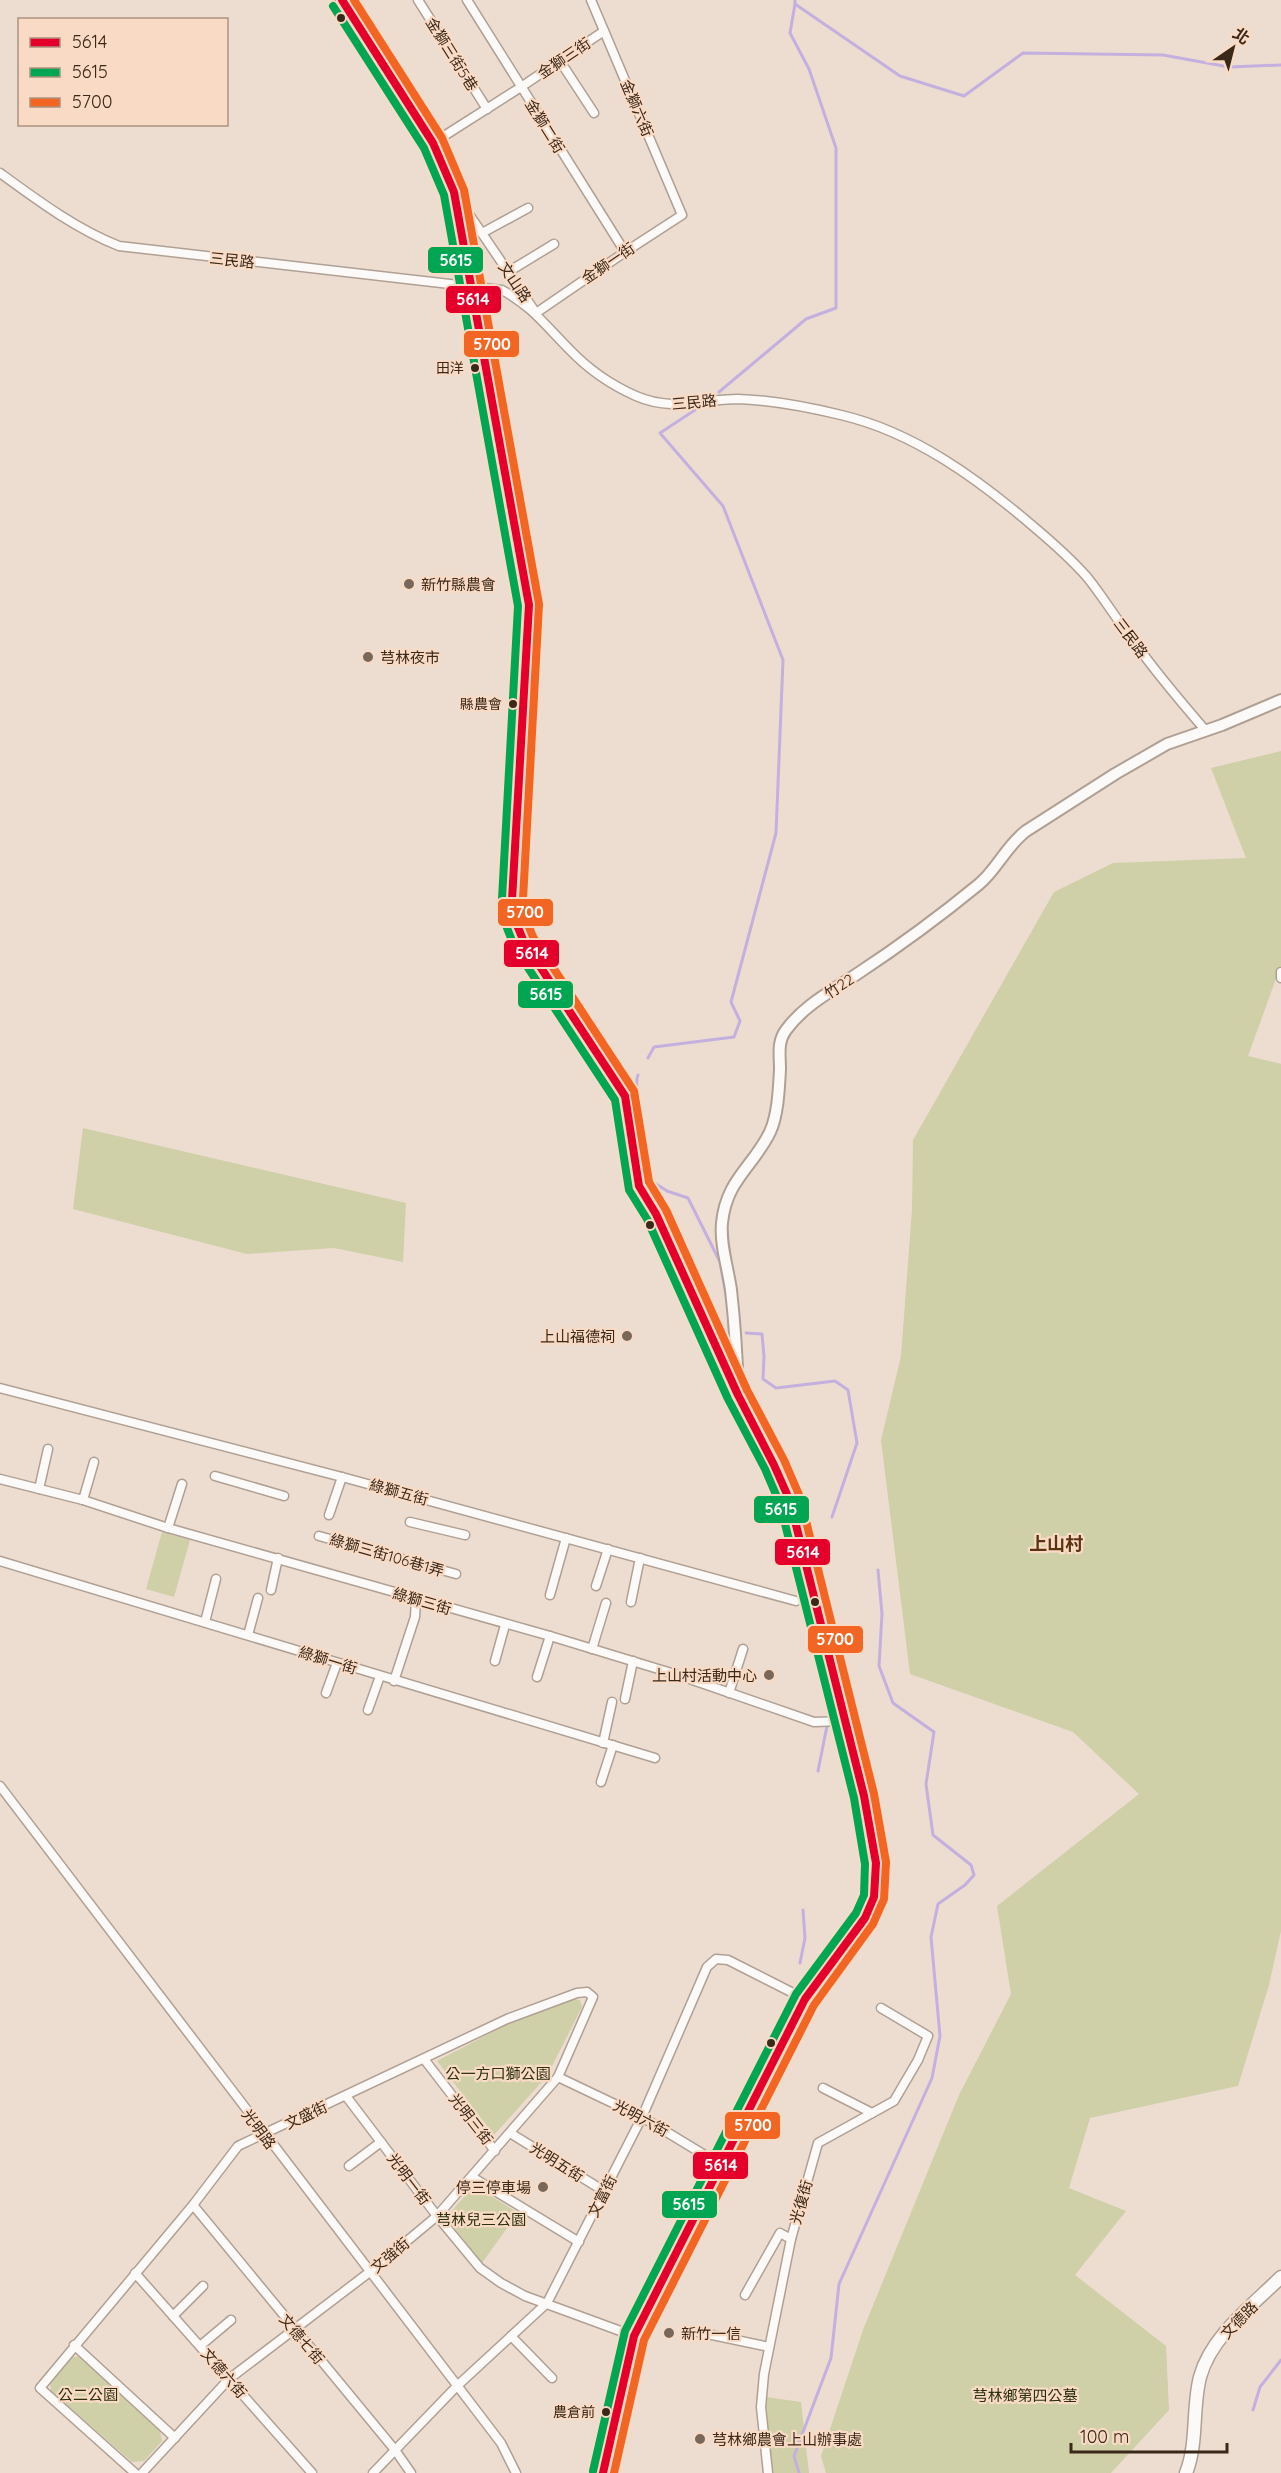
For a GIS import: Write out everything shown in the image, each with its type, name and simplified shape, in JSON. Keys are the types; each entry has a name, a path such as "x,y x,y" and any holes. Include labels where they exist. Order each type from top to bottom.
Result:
{"main road":[{"name":"文山路","path":"342,0 433,143 454,192 528,605 528,642 512,900 517,925 524,942 625,1096 639,1186 661,1225 738,1395 777,1470 797,1522 799,1538 864,1796 877,1877 874,1897 865,1918 806,1999 634,2336 603,2473"},
{"name":"文德路","path":"1186,2473 1191,2460 1200,2377 1213,2346 1281,2277"}],"street":[{"name":"金獅三街5巷","path":"418,0 487,109"},
{"name":"金獅二街","path":"467,0 625,252"},
{"name":"金獅六街","path":"591,0 682,215"},
{"name":"金獅三街","path":"433,143 604,31"},
{"path":"560,61 594,113"},
{"name":"三民路","path":"0,172 74,224 119,246 502,290 536,313 570,351 605,379 636,396 660,405 739,399 772,402 841,415 887,429 958,468 1016,511 1052,543 1087,578 1166,685 1206,731"},
{"name":"文山路","path":"454,192 536,313"},
{"path":"482,233 528,208"},
{"name":"金獅一街","path":"536,313 682,215"},
{"path":"508,272 554,244"},
{"name":"竹22","path":"738,1395 737,1338 722,1246 722,1223 727,1196 772,1129 780,1071 779,1042 786,1030 832,989 856,975 981,883 1013,841 1026,831 1167,744 1206,731 1281,700"},
{"path":"1281,972 1281,978"},
{"name":"綠獅五街","path":"0,1388 342,1477 796,1601"},
{"path":"39,1489 48,1449"},
{"path":"83,1500 94,1462"},
{"path":"215,1476 284,1496"},
{"path":"329,1515 342,1477"},
{"name":"綠獅三街","path":"0,1479 83,1500 168,1528 550,1636 633,1661 814,1722 844,1721"},
{"path":"168,1528 182,1484"},
{"path":"410,1522 465,1535"},
{"name":"綠獅三街106巷1弄","path":"319,1536 456,1574"},
{"path":"550,1595 566,1538"},
{"path":"596,1586 608,1549"},
{"path":"271,1590 278,1558"},
{"path":"631,1602 640,1558"},
{"name":"綠獅一街","path":"0,1561 655,1758"},
{"path":"205,1622 216,1579"},
{"path":"248,1635 258,1598"},
{"path":"394,1680 414,1617 416,1599"},
{"path":"592,1649 606,1603"},
{"path":"495,1661 505,1625"},
{"path":"537,1677 550,1636"},
{"path":"729,1693 743,1649"},
{"path":"625,1699 633,1661"},
{"path":"326,1693 337,1663"},
{"path":"368,1710 380,1676"},
{"path":"603,1743 612,1702"},
{"path":"601,1782 613,1745"},
{"name":"光明路","path":"0,1786 196,2042 263,2134 371,2271 501,2443 516,2473"},
{"name":"文富街","path":"373,2473 457,2386 547,2303 642,2117 707,1967 716,1959 728,1960 806,1999"},
{"name":"文盛街","path":"135,2473 40,2388 193,2205 238,2146 507,2019 587,1992 593,1997"},
{"name":"文強街","path":"142,2473 229,2379 371,2271 437,2216 558,2077 593,1997"},
{"name":"光復街","path":"768,2473 761,2407 764,2374 791,2239 818,2143 894,2101 918,2060 928,2036 881,2008"},
{"name":"光明三街","path":"424,2059 495,2151"},
{"name":"光明六街","path":"558,2077 642,2117 721,2165"},
{"path":"823,2088 872,2113"},
{"name":"光明一街","path":"346,2096 437,2216 480,2268 525,2296 634,2336"},
{"name":"光明五街","path":"510,2133 604,2191"},
{"path":"349,2166 381,2142"},
{"path":"472,2177 579,2242"},
{"name":"文德七街","path":"193,2205 395,2450 411,2473"},
{"path":"745,2295 780,2233 791,2239"},
{"name":"文德六街","path":"135,2273 312,2473"},
{"path":"173,2316 203,2286"},
{"path":"200,2346 231,2320"},
{"path":"699,2332 769,2347"},
{"path":"511,2336 552,2378"},
{"path":"74,2345 175,2438"}],"green space":[{"name":"芎林鄉第四公墓","path":"1281,751 1281,965 1248,1056 1281,1064 1281,1931 1269,1985 1238,2086 1090,2118 1069,2188 1126,2211 1075,2275 1166,2346 1169,2410 1111,2473 826,2473 821,2456 863,2330 959,2095 1011,1994 997,1906 1139,1794 1073,1732 910,1674 881,1440 901,1356 912,1210 913,1140 1054,892 1113,863 1246,858 1211,768"},
{"path":"83,1128 406,1203 403,1262 334,1248 247,1254 73,1209"},
{"path":"162,1532 190,1540 174,1597 146,1589"},
{"name":"公一方口獅公園","path":"573,1999 580,2000 582,2007 547,2076 494,2135 437,2061 504,2026"},
{"name":"芎林兒三公園","path":"471,2189 480,2189 518,2213 482,2263 450,2222 451,2212"},
{"name":"公二公園","path":"80,2356 160,2431 162,2441 144,2461 132,2462 51,2391 50,2381 68,2358"},
{"path":"766,2397 801,2402 809,2473 770,2473 764,2411"}],"waterway":[{"path":"795,0 795,4 900,76 964,96 1023,53 1163,55 1229,67 1281,65"},
{"path":"719,392 806,319 836,308 836,148 809,69 790,33 795,4"},
{"path":"648,1058 654,1047 734,1037 740,1021 731,1002 776,833 783,660 723,506 660,433 695,410"},
{"path":"638,1075 638,1109 650,1180 667,1191 688,1198 720,1262 728,1306"},
{"path":"746,1333 762,1334 763,1379 776,1388 835,1381 848,1390 857,1443 832,1517"},
{"path":"795,1552 830,1700 829,1712"},
{"path":"799,2473 794,2456 831,2358 839,2284 932,2078 940,2036 931,1937 938,1904 965,1885 974,1875 971,1865 933,1835 926,1784 934,1732 893,1703 879,1666 882,1614 878,1570"},
{"path":"818,1771 827,1726"},
{"path":"800,1963 805,1938 803,1910"},
{"path":"1253,2410 1260,2387 1281,2360"}],"transit line":[{"name":"5614","path":"342,0 433,143 454,192 529,605 512,900 517,925 524,942 625,1096 639,1186 656,1214 738,1395 790,1501 864,1796 876,1863 874,1897 865,1918 805,1999 634,2336 603,2473"},
{"name":"5700","path":"354,0 442,138 464,190 539,604 523,899 527,922 533,937 634,1091 649,1182 666,1210 747,1390 784,1460 800,1497 874,1794 886,1862 884,1899 873,1924 814,2005 644,2340 614,2473"},
{"name":"5615","path":"333,6 424,148 444,195 518,606 502,899 507,928 515,948 615,1100 629,1190 647,1219 728,1399 765,1469 780,1504 854,1798 865,1864 864,1895 856,1913 796,1994 625,2331 593,2471"}],"place":[{"name":"田洋","path":"475,368"},
{"name":"新竹縣農會","path":"409,584"},
{"name":"芎林夜市","path":"368,657"},
{"name":"縣農會","path":"513,704"},
{"name":"上山福德祠","path":"627,1336"},
{"name":"上山村活動中心","path":"769,1675"},
{"name":"停三停車場","path":"543,2187"},
{"name":"新竹一信","path":"669,2333"},
{"name":"農倉前","path":"606,2412"},
{"name":"芎林鄉農會上山辦事處","path":"700,2439"}],"district":[{"name":"上山村","path":"1056,1543"}]}
